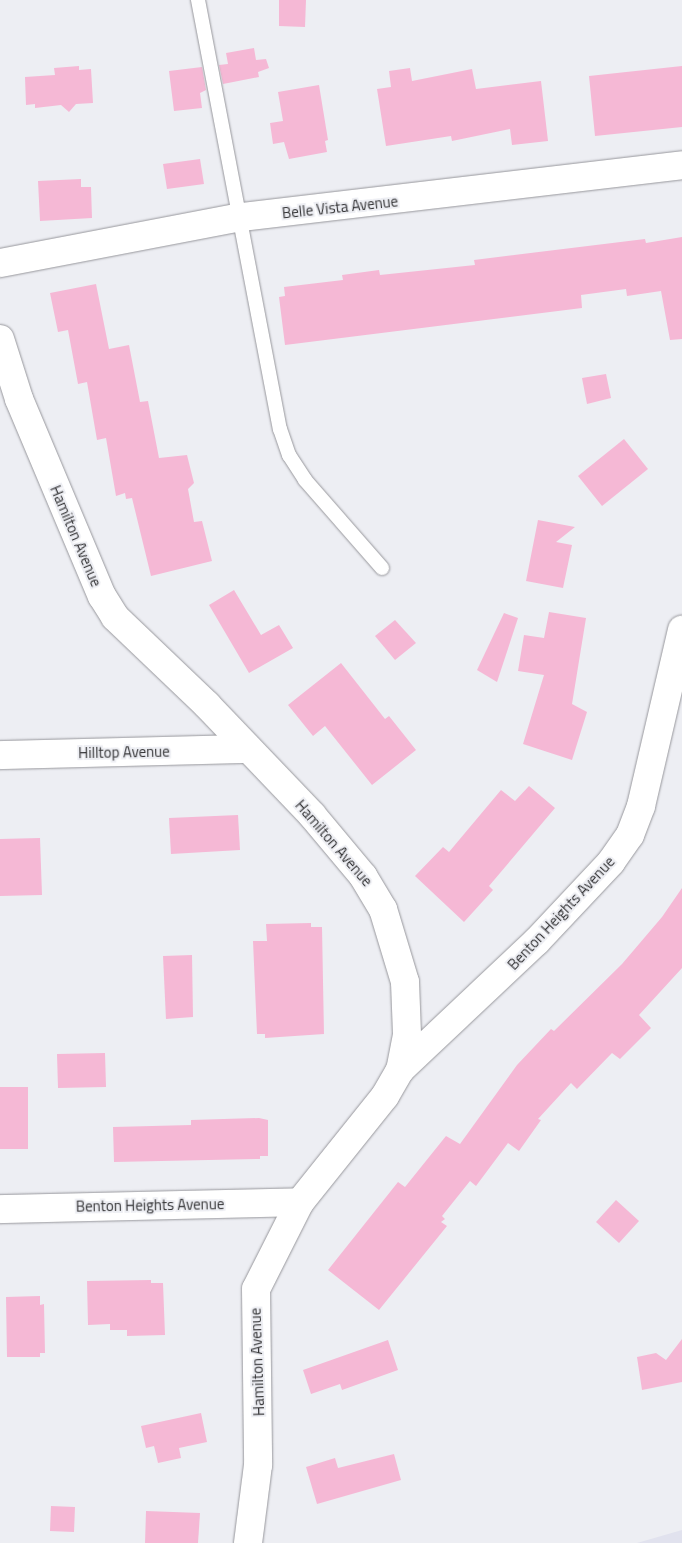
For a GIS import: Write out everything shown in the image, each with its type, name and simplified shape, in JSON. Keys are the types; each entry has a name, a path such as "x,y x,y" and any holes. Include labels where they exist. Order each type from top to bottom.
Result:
{"street":[{"name":"Belle Vista Avenue","path":"0,263 242,217 682,165"},
{"name":"Hamilton Avenue","path":"0,339 19,399 102,596 115,617 147,651 207,705 312,815 363,876 379,900 398,955 408,1000 407,1035 400,1070 384,1096 300,1202 256,1290 258,1465 248,1543"},
{"name":"Benton Heights Avenue","path":"400,1070 536,942 611,862 630,835 641,806 682,630"},
{"name":"Hilltop Avenue","path":"0,754 248,749"},
{"name":"Benton Heights Avenue","path":"0,1209 300,1202"}],"lane":[{"path":"198,0 242,217 271,389 289,455 305,480 382,568"}],"shaded area":[{"path":"682,1530 682,1543 637,1543"}],"building":[{"path":"279,0 306,0 305,27 279,26"},
{"path":"254,48 256,60 266,59 269,68 258,72 259,77 223,84 219,65 228,64 226,53"},
{"path":"79,66 79,70 91,69 93,103 76,104 69,112 61,105 35,108 35,104 26,105 25,77 55,75 54,68"},
{"path":"682,66 682,127 595,136 589,76"},
{"path":"202,67 206,90 200,93 202,108 174,111 169,71"},
{"path":"410,68 412,81 472,69 476,89 541,81 548,141 512,145 510,129 452,141 451,136 386,146 377,89 391,87 389,71"},
{"path":"319,85 328,140 325,141 327,152 289,159 284,142 273,144 270,123 283,121 278,92"},
{"path":"200,159 204,184 167,189 163,164"},
{"path":"81,179 81,187 91,187 92,218 40,221 38,181"},
{"path":"682,237 682,339 670,340 661,291 627,296 626,289 581,295 582,308 285,345 279,297 285,296 284,287 343,280 342,275 379,270 380,275 475,265 474,260 645,239 646,243"},
{"path":"96,284 109,349 129,345 140,402 148,401 159,458 187,455 194,483 188,489 194,522 202,521 212,561 151,576 132,498 126,499 125,493 116,496 106,438 97,440 87,382 78,384 68,330 58,332 50,293"},
{"path":"606,374 611,398 587,404 582,378"},
{"path":"624,439 648,469 602,506 578,476"},
{"path":"538,520 575,527 556,542 572,545 563,588 526,581"},
{"path":"234,590 261,635 279,625 293,648 249,673 209,605"},
{"path":"549,612 586,618 572,704 587,712 572,760 523,744 544,675 518,671 524,635 544,638"},
{"path":"504,613 518,618 497,682 477,670"},
{"path":"395,620 416,643 395,660 375,636"},
{"path":"341,663 385,719 389,716 416,750 372,785 325,726 313,736 288,705"},
{"path":"529,786 555,808 489,886 493,890 464,922 415,876 443,847 449,852 501,790 515,801"},
{"path":"238,815 240,850 171,854 169,818"},
{"path":"40,838 42,895 0,896 0,839"},
{"path":"682,888 682,968 639,1015 651,1028 620,1059 612,1053 577,1089 571,1083 538,1119 541,1120 519,1151 508,1143 476,1186 470,1181 442,1216 445,1219 441,1222 447,1226 379,1310 328,1270 398,1182 405,1187 446,1136 460,1144 517,1065 551,1029 554,1031 622,964 662,917"},
{"path":"311,923 311,927 322,927 324,1034 265,1038 265,1034 257,1034 253,941 267,941 266,924"},
{"path":"192,955 193,1017 166,1019 163,956"},
{"path":"105,1053 106,1087 58,1088 57,1054"},
{"path":"0,1087 28,1087 28,1149 0,1149"},
{"path":"259,1118 268,1120 268,1156 260,1156 260,1159 114,1162 113,1127 191,1125 191,1120"},
{"path":"616,1200 639,1221 619,1243 596,1222"},
{"path":"151,1280 151,1283 163,1283 165,1335 127,1336 127,1330 110,1330 110,1324 88,1325 87,1281"},
{"path":"40,1296 40,1305 44,1304 45,1353 40,1353 40,1357 7,1357 6,1297"},
{"path":"682,1339 682,1382 642,1390 637,1357 656,1353 666,1360"},
{"path":"388,1340 398,1370 342,1390 340,1384 311,1394 303,1370"},
{"path":"201,1413 207,1442 179,1448 181,1458 158,1463 154,1446 146,1448 141,1426"},
{"path":"394,1454 401,1480 317,1504 306,1467 335,1458 338,1468"},
{"path":"51,1506 75,1507 74,1532 50,1531"},
{"path":"146,1511 200,1513 198,1543 145,1543"}]}
